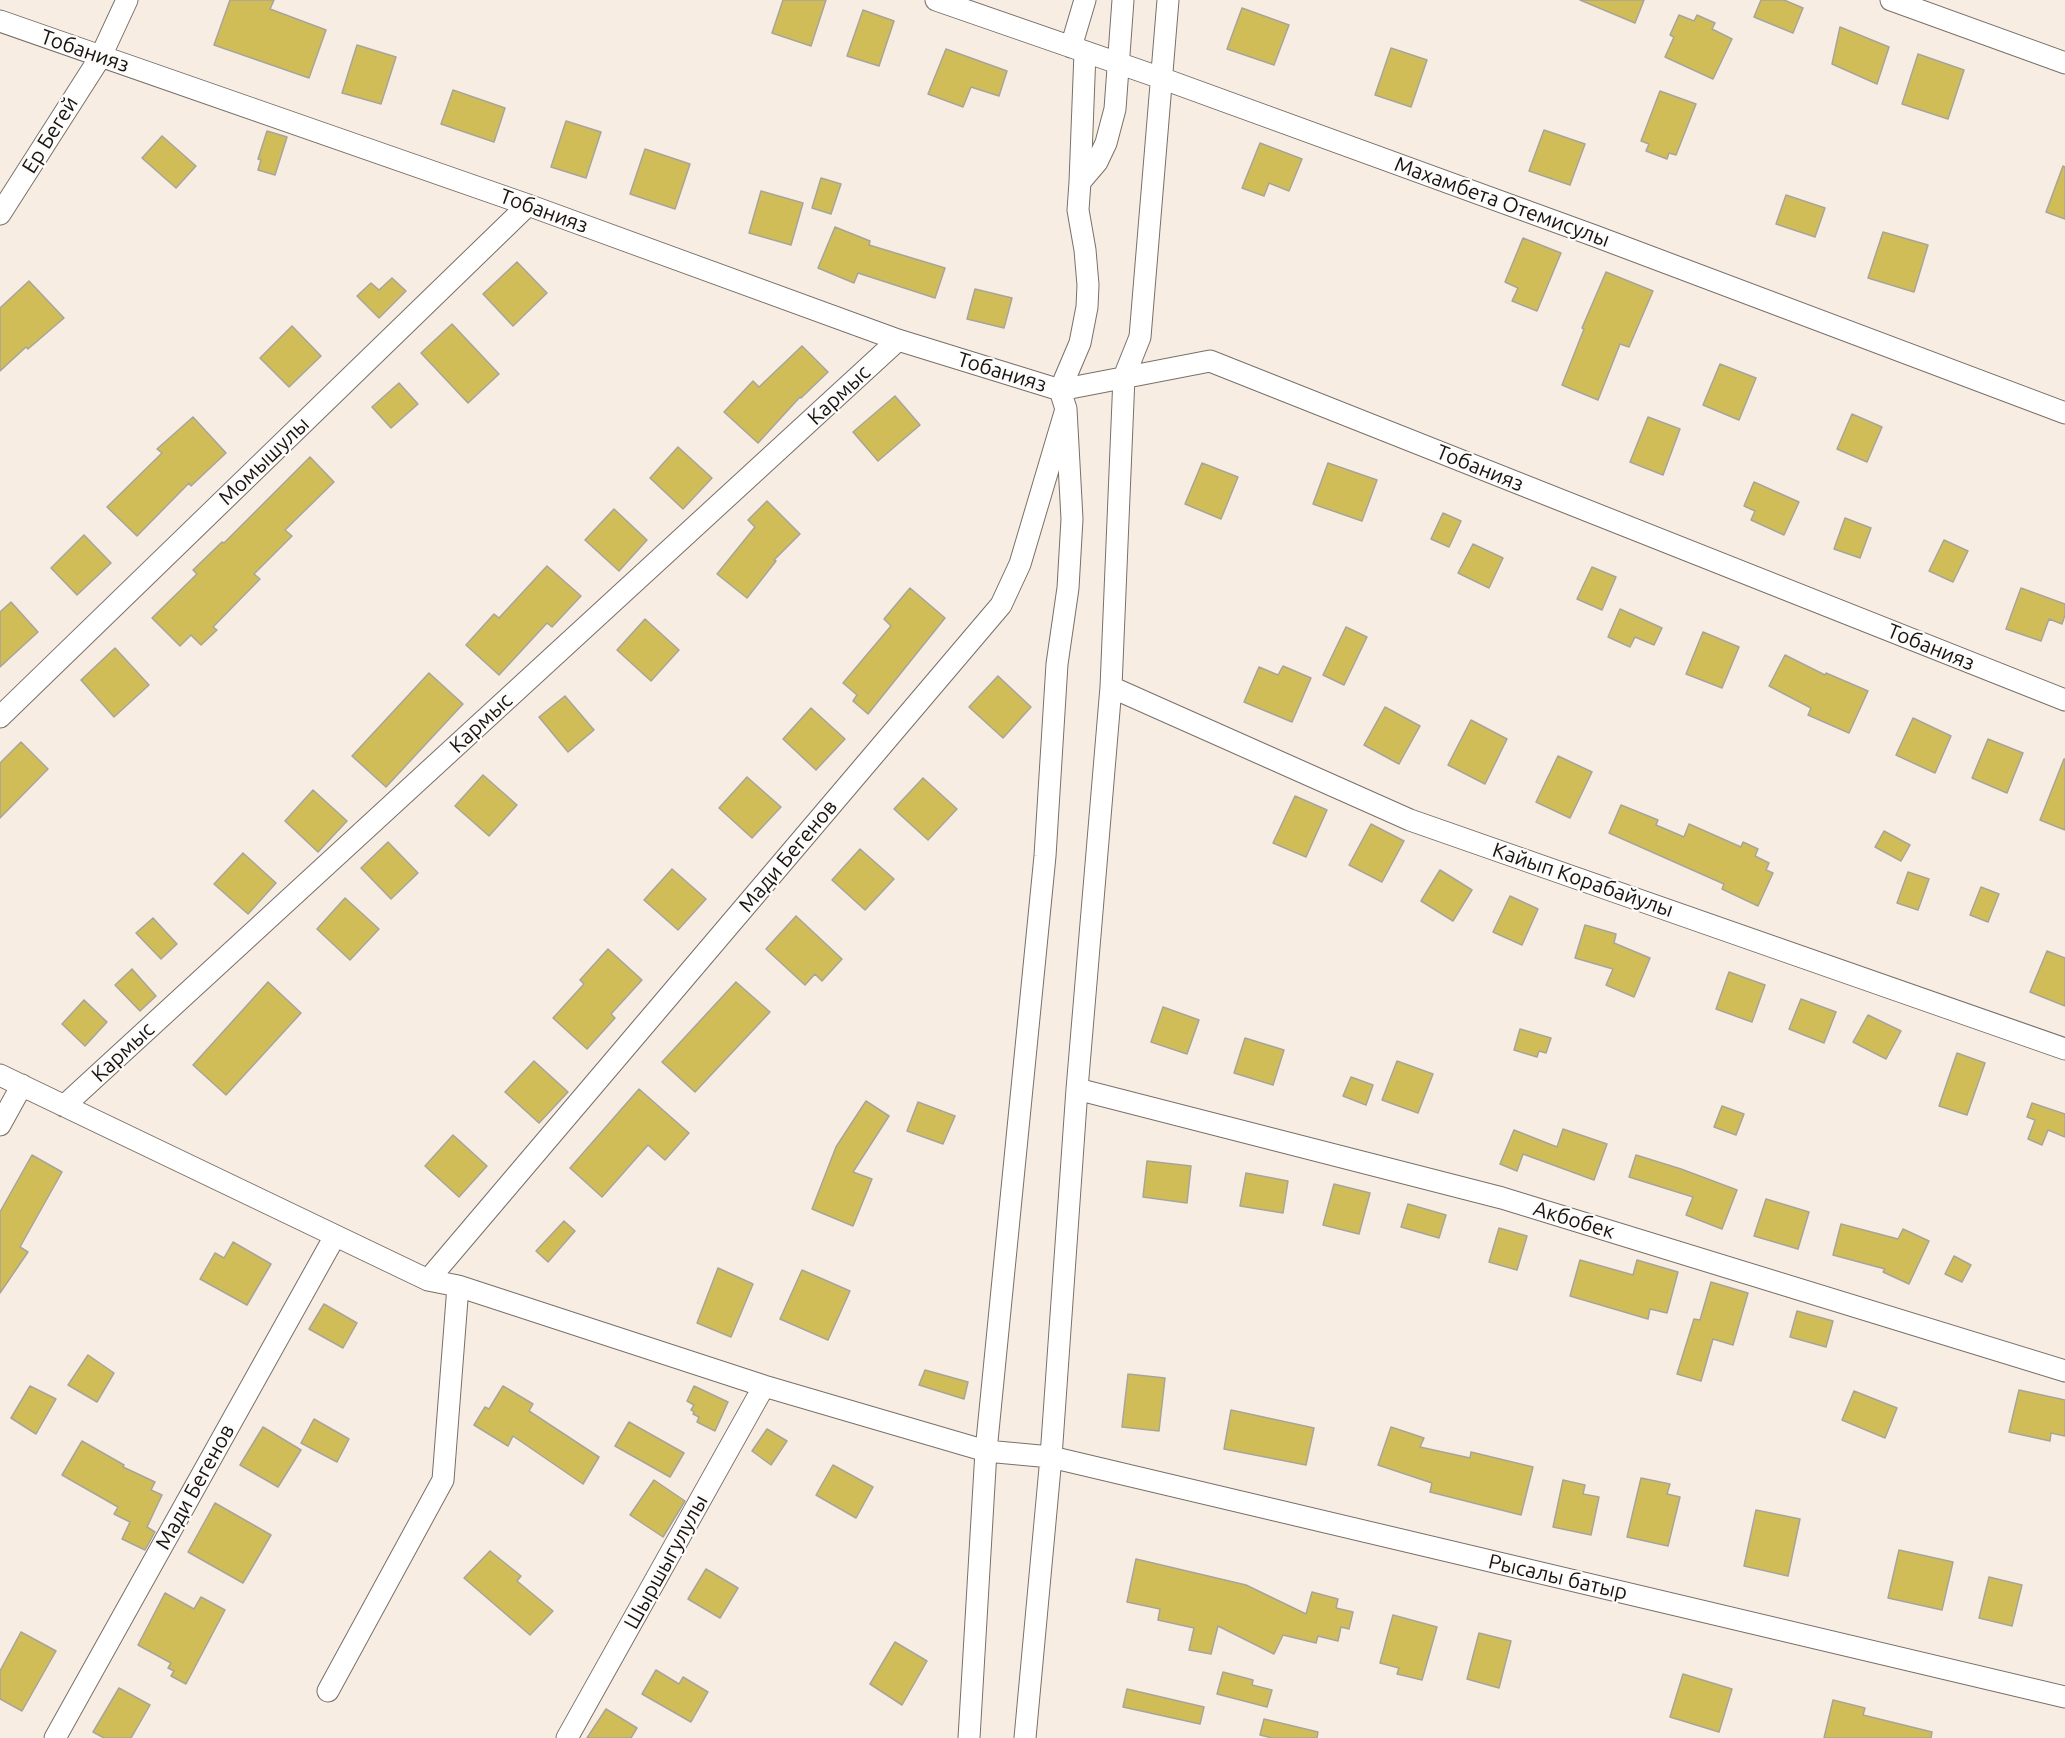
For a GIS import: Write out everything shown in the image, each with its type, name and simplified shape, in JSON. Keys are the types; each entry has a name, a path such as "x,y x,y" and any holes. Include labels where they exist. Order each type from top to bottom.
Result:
{"street":[{"name":"Ер Бегей","path":"0,214 101,56 127,0"},
{"name":"Махамбета Отемисулы","path":"936,0 1161,78 1595,236 2065,413"},
{"name":"Мади Бегенов","path":"428,1280 1001,605 1020,564 1080,343 1087,307 1085,250 1078,210 1080,182 1078,50 1085,0"},
{"path":"1080,182 1097,162 1106,142 1115,109 1123,0"},
{"path":"1025,1738 1051,1457 1077,1089 1111,687 1124,377 1140,337 1168,0"},
{"path":"1891,0 2065,63"},
{"name":"Тобанияз","path":"0,21 528,205 1063,399 1124,377 1210,360 2065,700"},
{"name":"Момышулы","path":"0,717 528,205"},
{"name":"Кармыс","path":"64,1106 898,340"},
{"path":"968,1736 986,1451 1045,856 1057,664 1068,588 1072,519 1063,399"},
{"name":"Кайып Корабайулы","path":"1111,687 1410,820 2065,1049"},
{"name":"Рысалы батыр","path":"0,1075 428,1280 458,1286 764,1386 986,1451 1051,1457 2065,1697"},
{"path":"0,1125 22,1085"},
{"name":"Акбобек","path":"1077,1089 1502,1198 2065,1371"},
{"name":"Мади Бегенов","path":"55,1738 335,1236"},
{"path":"328,1691 442,1480 458,1286"},
{"name":"Шыршыгулулы","path":"567,1738 764,1386"}],"building":[{"path":"230,0 274,0 270,9 326,30 309,78 214,45"},
{"path":"783,0 826,0 811,46 772,33"},
{"path":"1580,0 1644,0 1635,23"},
{"path":"1761,0 1784,0 1803,8 1793,33 1754,17"},
{"path":"1242,8 1289,25 1274,65 1227,49"},
{"path":"863,10 894,21 879,66 847,56"},
{"path":"1679,15 1694,21 1697,15 1715,23 1712,29 1732,39 1713,79 1665,57 1674,37 1670,35"},
{"path":"1840,27 1889,47 1877,84 1832,64"},
{"path":"357,45 396,57 381,104 342,93"},
{"path":"1391,48 1427,60 1411,107 1375,95"},
{"path":"946,49 1007,71 999,96 971,87 963,107 928,94"},
{"path":"1918,54 1964,70 1948,119 1902,104"},
{"path":"453,90 505,108 494,142 441,124"},
{"path":"1660,91 1696,104 1676,155 1669,153 1667,159 1646,151 1649,144 1641,141"},
{"path":"566,121 601,132 586,178 551,167"},
{"path":"1544,130 1585,144 1570,185 1529,171"},
{"path":"267,131 287,137 275,175 258,170 261,160 258,159"},
{"path":"162,136 196,166 176,188 142,158"},
{"path":"1260,143 1302,159 1289,191 1269,183 1264,196 1242,188"},
{"path":"645,149 690,164 675,209 630,194"},
{"path":"2063,166 2065,167 2065,219 2046,212"},
{"path":"821,178 841,184 831,214 812,208"},
{"path":"761,191 803,203 791,245 749,233"},
{"path":"1786,195 1825,208 1815,237 1776,224"},
{"path":"835,227 870,241 869,245 945,268 935,298 858,273 854,283 818,268"},
{"path":"1883,232 1928,245 1914,292 1868,278"},
{"path":"1523,238 1561,253 1537,311 1512,301 1518,288 1505,282"},
{"path":"517,262 547,293 513,326 483,294"},
{"path":"1606,272 1653,291 1629,347 1620,344 1598,400 1562,385 1584,329 1582,328"},
{"path":"392,278 406,291 379,318 357,296 371,283 379,290"},
{"path":"29,281 64,318 28,349 26,347 0,371 0,308"},
{"path":"975,289 1012,298 1004,328 967,319"},
{"path":"452,324 499,374 468,403 421,353"},
{"path":"292,326 321,356 289,387 260,358"},
{"path":"802,346 828,372 800,397 758,443 724,412 753,381 759,387"},
{"path":"1720,364 1756,378 1739,420 1703,405"},
{"path":"399,383 418,404 391,428 372,407"},
{"path":"895,396 920,425 878,461 853,432"},
{"path":"1852,414 1882,427 1867,462 1837,449"},
{"path":"193,417 226,453 191,486 189,483 137,536 107,507 162,453 157,449"},
{"path":"1648,417 1680,429 1663,475 1630,462"},
{"path":"678,447 712,478 683,509 650,478"},
{"path":"310,457 334,482 285,530 292,536 254,574 260,579 213,627 217,630 201,645 191,635 180,646 152,618 197,574 193,570 222,542 224,543"},
{"path":"1202,463 1238,477 1221,519 1185,504"},
{"path":"1328,463 1377,480 1362,521 1313,504"},
{"path":"1754,482 1799,502 1784,535 1751,520 1755,511 1744,506"},
{"path":"767,501 800,534 774,560 776,561 747,598 717,574 755,527 748,520"},
{"path":"614,509 647,540 619,571 585,540"},
{"path":"1443,513 1461,521 1449,547 1431,539"},
{"path":"1845,518 1871,528 1860,558 1834,549"},
{"path":"84,535 111,563 77,595 51,568"},
{"path":"1944,540 1968,551 1953,582 1929,571"},
{"path":"1473,544 1503,558 1489,588 1458,573"},
{"path":"547,566 581,596 552,627 547,623 499,675 466,645 494,614 499,618"},
{"path":"1592,567 1616,577 1602,610 1577,599"},
{"path":"910,588 945,618 868,714 853,701 857,695 843,683 891,626 884,619"},
{"path":"2021,588 2065,604 2062,624 2049,619 2041,641 2006,629"},
{"path":"11,602 38,632 0,667 0,612"},
{"path":"1620,609 1662,628 1654,645 1635,637 1630,647 1608,637"},
{"path":"645,619 679,650 651,681 617,650"},
{"path":"1346,627 1367,637 1344,685 1323,675"},
{"path":"1703,632 1739,647 1722,688 1686,674"},
{"path":"115,648 149,685 114,717 81,680"},
{"path":"1785,655 1825,675 1826,673 1868,691 1849,733 1808,715 1811,708 1769,686"},
{"path":"1283,666 1311,678 1292,722 1244,702 1259,667 1278,675"},
{"path":"429,673 463,704 386,787 352,756"},
{"path":"998,676 1031,707 1003,738 969,707"},
{"path":"565,696 594,730 568,752 539,717"},
{"path":"1385,707 1420,726 1399,764 1364,745"},
{"path":"811,708 845,739 816,770 783,739"},
{"path":"1913,718 1951,736 1935,773 1896,755"},
{"path":"1471,720 1507,739 1485,784 1448,765"},
{"path":"1988,739 2023,753 2007,793 1972,778"},
{"path":"21,742 48,769 0,818 0,763"},
{"path":"1558,756 1592,772 1570,818 1536,802"},
{"path":"2065,759 2065,830 2040,820"},
{"path":"483,775 517,805 489,836 455,806"},
{"path":"747,777 781,807 752,838 719,808"},
{"path":"923,778 957,809 928,840 894,809"},
{"path":"313,790 347,821 318,852 285,821"},
{"path":"1295,796 1327,810 1306,857 1273,843"},
{"path":"1621,805 1658,820 1656,825 1684,837 1689,824 1741,847 1743,842 1758,849 1755,856 1769,863 1766,870 1773,873 1758,906 1722,889 1724,884 1609,833"},
{"path":"1371,824 1404,841 1382,882 1349,865"},
{"path":"1884,831 1910,845 1901,861 1875,847"},
{"path":"388,842 418,873 391,899 361,868"},
{"path":"860,849 894,879 865,910 832,880"},
{"path":"243,853 276,883 248,914 214,884"},
{"path":"672,869 706,899 678,930 644,900"},
{"path":"1440,870 1472,890 1453,921 1421,901"},
{"path":"1908,872 1929,879 1918,910 1897,903"},
{"path":"1981,887 1999,894 1988,922 1970,915"},
{"path":"1510,896 1538,909 1522,945 1493,932"},
{"path":"345,898 379,929 350,960 317,929"},
{"path":"796,916 842,959 822,981 815,974 805,985 766,949"},
{"path":"153,918 177,944 161,959 136,933"},
{"path":"1585,925 1616,934 1614,943 1650,958 1634,997 1606,985 1613,969 1575,958"},
{"path":"608,949 642,980 611,1014 615,1018 587,1049 553,1018 584,984 580,980"},
{"path":"2047,951 2065,958 2065,1006 2030,992"},
{"path":"132,969 156,996 140,1011 115,985"},
{"path":"1729,972 1765,985 1752,1022 1716,1009"},
{"path":"268,982 301,1013 226,1095 193,1065"},
{"path":"736,982 770,1012 695,1092 662,1062"},
{"path":"1801,999 1836,1012 1824,1043 1789,1029"},
{"path":"84,1000 107,1022 85,1046 62,1024"},
{"path":"1163,1007 1199,1020 1187,1054 1151,1042"},
{"path":"1868,1015 1901,1031 1886,1059 1853,1042"},
{"path":"1520,1029 1551,1038 1546,1053 1539,1051 1537,1057 1514,1050"},
{"path":"1245,1038 1284,1050 1273,1085 1234,1073"},
{"path":"1957,1053 1985,1063 1967,1115 1939,1106"},
{"path":"534,1061 568,1092 539,1123 505,1092"},
{"path":"1397,1061 1433,1074 1418,1113 1382,1100"},
{"path":"1351,1077 1373,1085 1366,1105 1343,1096"},
{"path":"639,1089 689,1133 665,1160 648,1145 602,1197 570,1168"},
{"path":"866,1101 889,1116 853,1172 872,1179 853,1226 812,1209 836,1147"},
{"path":"918,1102 955,1116 943,1144 907,1131"},
{"path":"2032,1103 2065,1114 2065,1137 2048,1130 2042,1145 2028,1139 2035,1120 2027,1117"},
{"path":"1722,1106 1744,1114 1736,1135 1714,1127"},
{"path":"1563,1129 1607,1144 1594,1180 1523,1154 1517,1171 1500,1164 1514,1130 1557,1147"},
{"path":"453,1135 487,1166 459,1197 425,1166"},
{"path":"32,1155 62,1172 20,1247 28,1252 0,1293 0,1212"},
{"path":"1636,1155 1737,1190 1722,1229 1686,1215 1693,1197 1629,1177"},
{"path":"1147,1161 1191,1166 1187,1203 1143,1197"},
{"path":"1246,1173 1288,1181 1283,1213 1240,1206"},
{"path":"1334,1184 1370,1193 1359,1234 1323,1225"},
{"path":"1766,1199 1809,1212 1798,1249 1754,1236"},
{"path":"1408,1204 1446,1215 1439,1238 1401,1227"},
{"path":"564,1221 575,1231 548,1262 536,1251"},
{"path":"1841,1224 1898,1239 1903,1229 1929,1241 1909,1284 1883,1272 1885,1269 1833,1255"},
{"path":"1499,1228 1527,1236 1517,1270 1489,1262"},
{"path":"233,1242 271,1264 247,1305 200,1279 215,1253 224,1258"},
{"path":"1954,1256 1971,1265 1962,1282 1945,1274"},
{"path":"1580,1260 1633,1275 1637,1260 1678,1272 1667,1313 1650,1309 1648,1319 1570,1296"},
{"path":"718,1268 753,1284 731,1337 697,1323"},
{"path":"802,1270 850,1291 828,1340 780,1319"},
{"path":"1711,1282 1748,1293 1733,1345 1713,1339 1701,1381 1677,1374 1694,1319 1700,1320"},
{"path":"324,1304 357,1323 343,1348 309,1329"},
{"path":"1797,1311 1833,1321 1826,1347 1790,1337"},
{"path":"88,1355 114,1373 97,1402 68,1385"},
{"path":"925,1370 968,1382 964,1399 919,1385"},
{"path":"1128,1374 1165,1378 1159,1431 1122,1427"},
{"path":"30,1386 56,1399 36,1434 11,1418"},
{"path":"503,1386 533,1404 529,1411 599,1457 583,1484 513,1436 508,1446 474,1425 485,1407 489,1409"},
{"path":"694,1386 728,1402 715,1431 697,1422 699,1417 691,1410 694,1405 687,1401"},
{"path":"2019,1390 2065,1400 2065,1436 2051,1433 2050,1441 2009,1432"},
{"path":"1854,1391 1897,1408 1885,1438 1842,1420"},
{"path":"1231,1410 1314,1428 1306,1465 1224,1449"},
{"path":"314,1419 349,1439 337,1462 301,1443"},
{"path":"629,1422 684,1453 670,1477 615,1446"},
{"path":"263,1427 301,1450 278,1487 240,1465"},
{"path":"1391,1427 1424,1438 1420,1447 1470,1458 1471,1452 1533,1467 1521,1515 1430,1492 1432,1483 1378,1465"},
{"path":"767,1429 787,1441 771,1465 752,1451"},
{"path":"82,1441 124,1465 123,1467 155,1482 151,1490 162,1495 147,1527 155,1532 145,1550 122,1539 130,1522 114,1514 118,1507 62,1475"},
{"path":"833,1465 873,1487 856,1518 816,1495"},
{"path":"1641,1478 1670,1484 1667,1494 1680,1497 1668,1546 1627,1537"},
{"path":"654,1480 685,1501 663,1537 630,1515"},
{"path":"1563,1480 1585,1485 1583,1494 1599,1497 1591,1535 1553,1527"},
{"path":"215,1503 271,1535 243,1583 188,1552"},
{"path":"1756,1510 1800,1519 1788,1576 1744,1566"},
{"path":"1899,1550 1953,1562 1942,1610 1888,1598"},
{"path":"490,1551 521,1576 517,1581 553,1611 530,1635 464,1578"},
{"path":"1136,1559 1246,1585 1306,1614 1312,1592 1338,1599 1336,1608 1353,1612 1349,1629 1341,1627 1338,1641 1318,1636 1316,1643 1283,1635 1274,1654 1218,1626 1211,1654 1189,1650 1194,1628 1158,1620 1160,1609 1127,1602"},
{"path":"706,1569 738,1588 720,1618 688,1599"},
{"path":"1989,1577 2022,1585 2012,1626 1979,1618"},
{"path":"165,1593 194,1609 201,1597 225,1610 186,1684 171,1676 174,1671 168,1668 171,1663 138,1645"},
{"path":"1393,1615 1437,1627 1422,1680 1397,1674 1399,1668 1380,1663"},
{"path":"21,1632 56,1651 22,1711 0,1699 0,1671"},
{"path":"1479,1633 1511,1641 1499,1688 1467,1679"},
{"path":"895,1642 927,1661 902,1705 870,1684"},
{"path":"656,1670 679,1684 683,1677 708,1692 691,1722 642,1694"},
{"path":"1223,1672 1253,1680 1252,1685 1272,1690 1267,1707 1217,1694"},
{"path":"1683,1674 1732,1689 1719,1732 1670,1717"},
{"path":"119,1688 150,1705 131,1738 104,1738 93,1732"},
{"path":"1127,1689 1204,1707 1200,1724 1123,1707"},
{"path":"1833,1700 1865,1708 1863,1715 1932,1732 1931,1738 1824,1738"},
{"path":"606,1709 637,1728 631,1738 587,1738"},
{"path":"1264,1719 1318,1732 1317,1738 1272,1738 1260,1735"}]}
